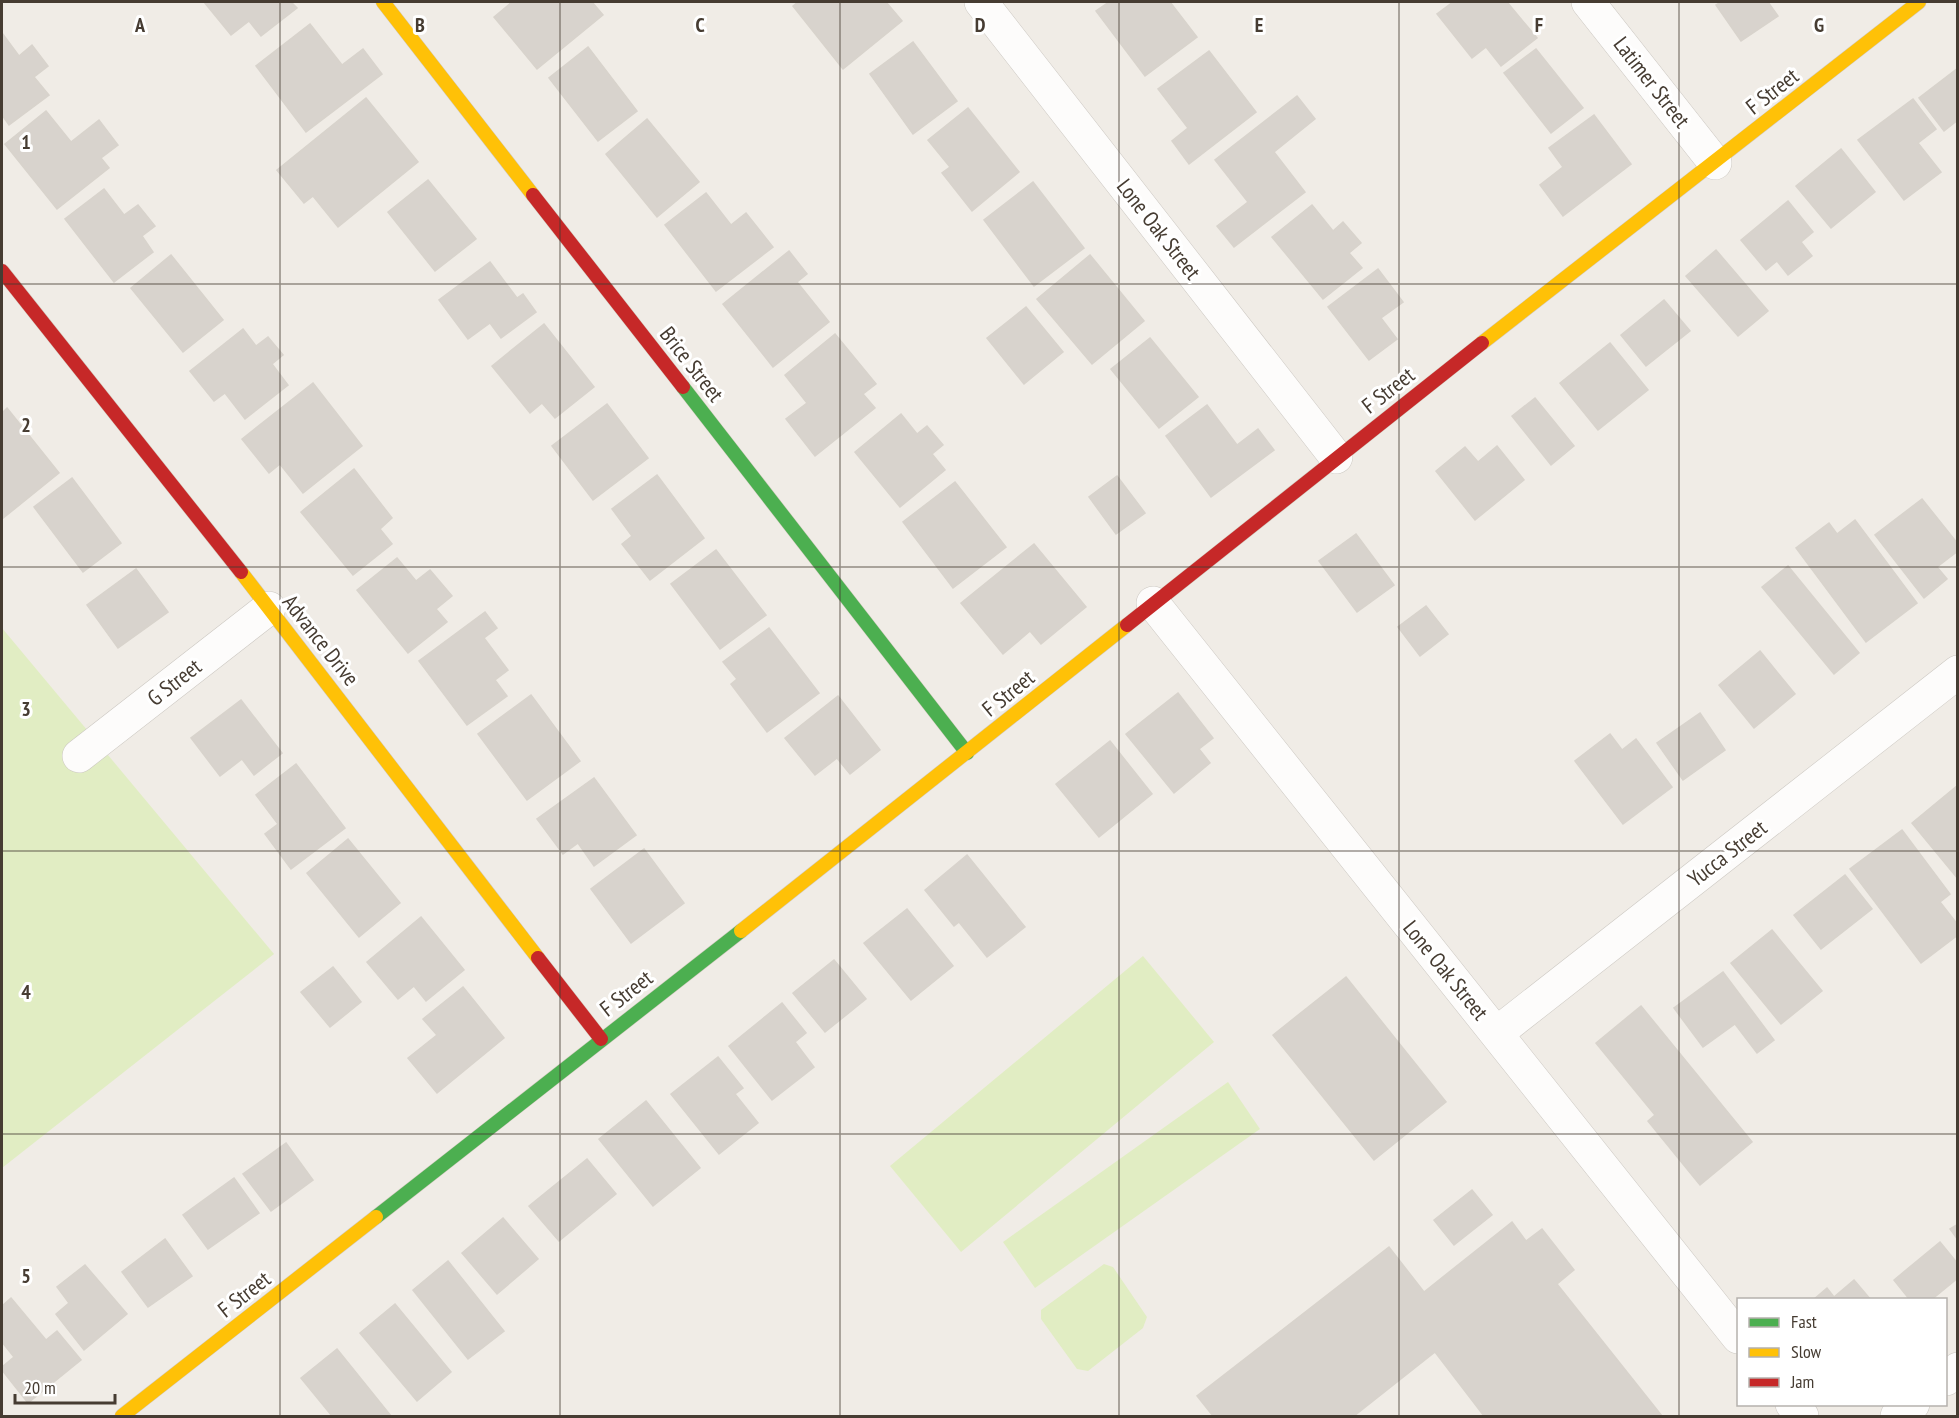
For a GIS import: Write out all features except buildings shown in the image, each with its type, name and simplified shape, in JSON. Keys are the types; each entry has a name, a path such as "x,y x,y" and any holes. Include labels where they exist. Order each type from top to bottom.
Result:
{"street":[{"name":"Lone Oak Street","path":"981,2 1336,457"},
{"name":"Latimer Street","path":"1588,2 1715,163"},
{"name":"F Street","path":"122,1416 967,753 1336,457 1919,2"},
{"name":"Brice Street","path":"395,5 967,753"},
{"name":"Advance Drive","path":"2,271 269,608 601,1040"},
{"name":"Lone Oak Street","path":"1153,603 1737,1336"},
{"name":"G Street","path":"79,756 269,608"},
{"name":"Yucca Street","path":"1497,1034 1958,672"},
{"path":"1897,1416 1910,1406"}],"green space":[{"path":"2,628 274,954 2,1168"},
{"path":"1143,956 1214,1042 961,1252 890,1166"},
{"path":"1228,1082 1260,1129 1035,1288 1003,1242"},
{"path":"1104,1264 1113,1267 1147,1317 1143,1328 1088,1371 1077,1369 1041,1319 1041,1310"}],"traffic: fast":[{"path":"683,387 967,753"},
{"path":"376,1217 741,931"}],"traffic: slow":[{"path":"383,2 533,195"},
{"path":"1482,343 1919,2"},
{"path":"241,572 538,958"},
{"path":"741,931 1127,625"},
{"path":"122,1416 376,1217"}],"traffic: jam":[{"path":"533,195 683,387"},
{"path":"2,271 241,572"},
{"path":"1127,625 1482,343"},
{"path":"538,958 601,1039"}]}
